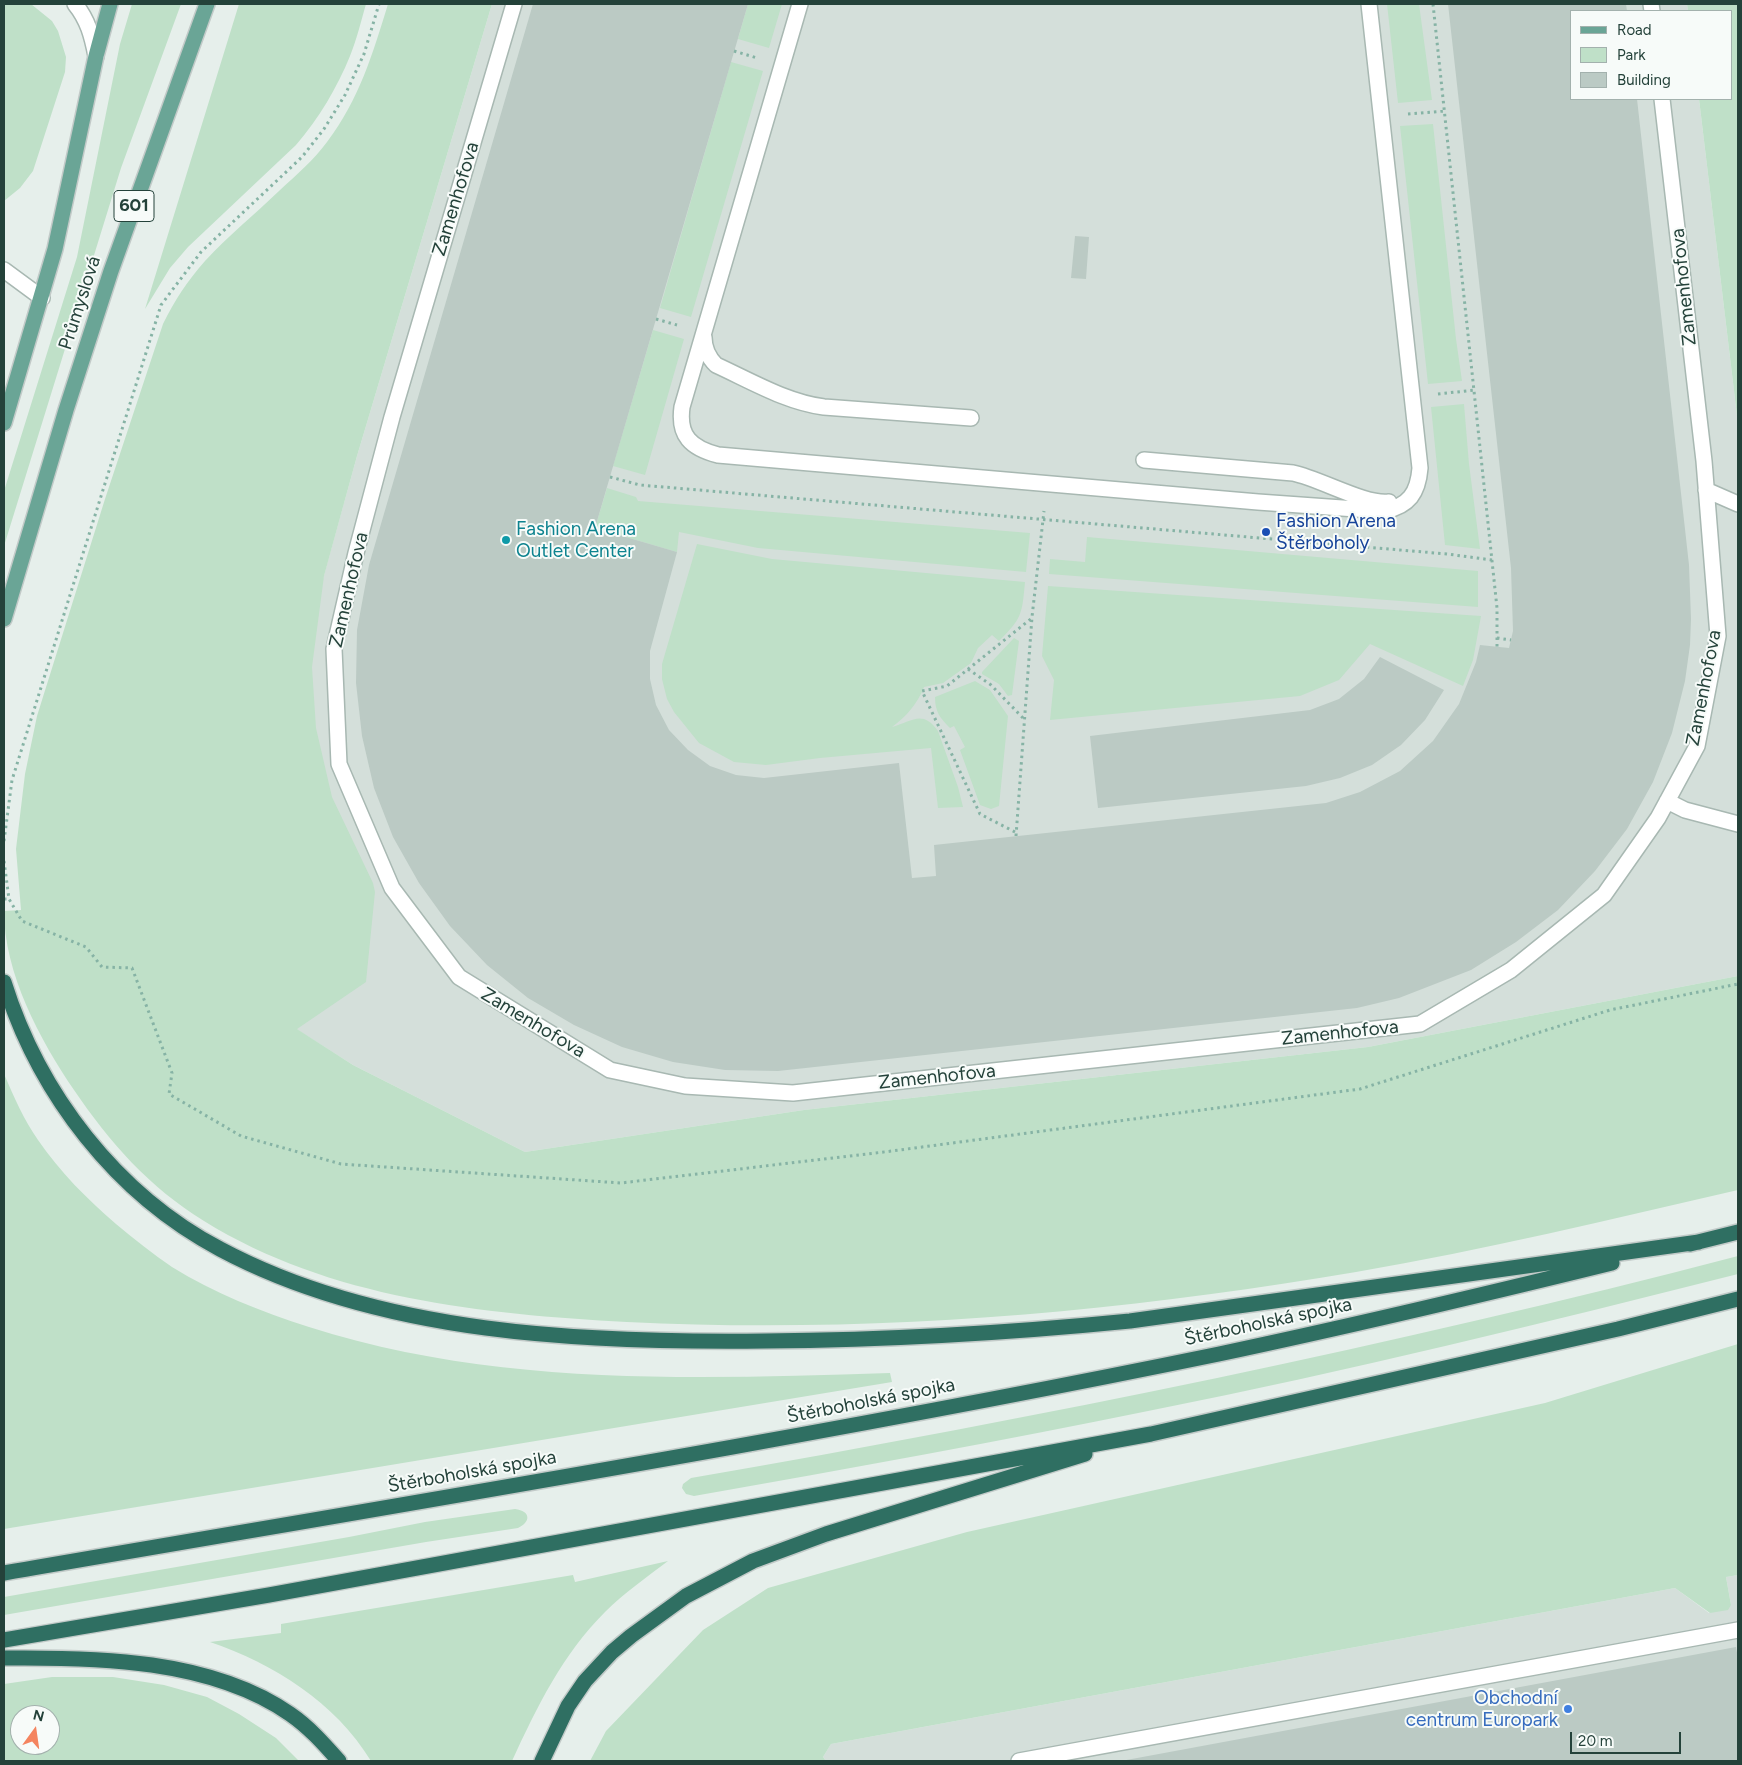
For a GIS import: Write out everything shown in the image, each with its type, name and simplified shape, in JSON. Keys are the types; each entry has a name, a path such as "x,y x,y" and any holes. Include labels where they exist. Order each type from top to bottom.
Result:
{"highway":[{"path":"4,982 10,1001 33,1052 66,1111 119,1175 163,1213 219,1249 286,1278 362,1303 440,1321 582,1337 650,1340 714,1342 927,1337 1060,1328 1149,1318 1698,1242"},
{"name":"Štěrboholská spojka","path":"4,1573 811,1433 1010,1396 1311,1334 1738,1232"},
{"path":"4,1640 269,1595 1151,1434 1618,1329 1738,1299"},
{"path":"542,1761 568,1706 585,1681 612,1652 631,1636 686,1596 753,1561 826,1534 1151,1434"},
{"path":"4,1658 47,1658 141,1663 178,1669 220,1681 270,1702 290,1714 306,1726 339,1761"}],"main road":[{"name":"Průmyslová","path":"4,422 55,249 96,56 110,4"},
{"name":"Průmyslová","path":"4,619 66,410 111,271 207,4"}],"lane":[{"path":"75,4 84,16 92,33 96,56"},
{"name":"Zamenhofova","path":"514,4 392,417 356,553 334,649 339,764 392,888 459,977 610,1070 685,1086 793,1093 1420,1024 1511,970 1604,895 1658,818 1697,746 1718,636 1706,490 1662,100"},
{"path":"800,4 682,407 682,426 685,435 698,449 718,455 1384,511 1398,508 1408,501 1419,481 1420,468 1369,4"},
{"path":"4,270 42,298"},
{"path":"703,333 708,357 716,365 792,400 824,407 971,418"},
{"path":"1144,460 1293,473 1384,503 1397,502 1406,498 1415,490"},
{"path":"1706,490 1738,504"},
{"path":"1667,801 1685,810 1738,824"},
{"path":"1019,1761 1738,1630"}],"path":[{"path":"4,841 12,780 161,305 201,252 302,156 324,130 345,95 364,54 379,4"},
{"path":"1433,4 1497,608 1497,647"},
{"path":"1382,116 1445,111"},
{"path":"1412,397 1474,390"},
{"path":"610,477 640,484 1447,554 1492,560"},
{"path":"1032,617 947,686 922,691 980,814 1015,834 1032,617 1044,519"},
{"path":"1497,638 1511,640"},
{"path":"968,669 991,685 1024,719"},
{"path":"4,861 9,899 4,899"}],"shaded area":[{"path":"492,4 1687,4 1688,10 1570,10 1570,100 1699,100 1738,424 1738,976 1368,1047 804,1110 525,1152 353,1065 213,976 357,456"},
{"path":"1738,1575 1738,1761 826,1761 823,1757 831,1744 1675,1588 1709,1613 1731,1605 1726,1577"}],"green space":[{"path":"4,4 31,4 52,21 58,31 66,57 65,72 33,171 20,188 4,201"},
{"path":"132,4 181,4 121,168 4,546 4,491 77,257 120,44"},
{"path":"239,4 366,4 355,43 345,68 327,102 312,124 296,145 188,247 170,268 145,309"},
{"path":"388,4 492,4 357,456 324,576 312,667 316,728 332,797 373,883 375,892 366,982 297,1029 353,1065 525,1152 804,1110 1368,1047 1738,976 1738,1190 1452,1254 1356,1272 1175,1299 993,1317 810,1325 718,1325 572,1319 517,1314 408,1298 355,1285 303,1269 252,1247 184,1208 148,1179 116,1146 74,1090 37,1028 17,982 10,958 4,911 21,910 16,849 25,774 37,716 105,499 163,324 182,291 205,261 304,167 327,142 348,110 364,76"},
{"path":"748,4 782,4 769,48 738,39"},
{"path":"1387,4 1419,4 1432,100 1398,103"},
{"path":"1687,4 1738,4 1738,424 1699,100 1732,100 1732,10 1688,10"},
{"path":"731,62 763,71 691,317 660,308"},
{"path":"1433,124 1462,381 1428,384 1400,126"},
{"path":"653,330 684,339 645,475 613,466"},
{"path":"1464,404 1469,464 1480,549 1445,545 1431,407"},
{"path":"607,488 636,497 638,501 1030,533 1026,572 758,548 679,532 677,552 595,528"},
{"path":"1087,537 1478,571 1478,607 1049,574 1050,559 1085,562"},
{"path":"697,544 772,559 1025,582 1020,615 1007,633 999,641 992,635 978,648 971,663 943,683 924,687 911,709 892,727 916,719 927,720 932,724 938,731 963,807 938,808 931,748 766,765 734,762 699,743 674,712 667,699 662,679 662,664"},
{"path":"1048,586 1481,616 1473,660 1463,686 1370,644 1339,680 1300,696 1050,720 1054,680 1042,656"},
{"path":"1014,638 1019,641 1012,695 1008,696 999,684 982,674 982,672"},
{"path":"975,681 990,690 1008,716 999,806 991,809 980,805 960,750 965,747 954,726 950,728 941,718 935,702 935,697"},
{"path":"4,1074 15,1100 46,1152 74,1185 116,1224 158,1257 188,1276 239,1301 291,1321 380,1346 451,1360 524,1370 670,1377 890,1373 892,1382 4,1529"},
{"path":"1738,1256 1738,1274 1373,1363 1039,1433 867,1465 694,1496 686,1494 682,1488 683,1484 691,1478 1086,1405 1348,1350 1608,1289"},
{"path":"1738,1344 1738,1575 1726,1577 1731,1605 1728,1610 1710,1613 1675,1588 831,1744 823,1757 826,1761 590,1761 606,1731 703,1630 768,1588 967,1532 1545,1403"},
{"path":"515,1509 524,1512 527,1517 525,1523 518,1528 426,1542 4,1615 4,1597 425,1522"},
{"path":"668,1561 612,1605 576,1646 541,1701 512,1761 371,1761 340,1721 301,1688 257,1662 210,1642 281,1633 281,1624 573,1575 575,1582"},
{"path":"52,1677 113,1677 164,1685 207,1697 239,1714 276,1738 299,1761 4,1761 4,1684"}],"building":[{"name":"Fashion Arena Outlet Center","path":"533,4 748,4 595,528 677,552 650,651 650,679 656,705 669,730 688,750 710,766 736,775 764,778 899,763 912,878 936,876 934,845 1326,803 1360,792 1400,771 1433,741 1459,704 1476,662 1480,645 1509,648 1513,631 1511,568 1448,4 1626,4 1627,10 1570,10 1570,100 1637,100 1689,565 1691,619 1690,645 1685,681 1672,733 1653,782 1627,829 1595,871 1558,910 1516,942 1471,970 1399,998 1357,1008 778,1071 725,1070 673,1062 622,1047 574,1025 528,998 487,965 450,926 419,883 393,837 374,788 362,736 356,683 357,630 369,565"},
{"path":"1075,236 1089,237 1086,279 1071,278"},
{"path":"1380,657 1444,690 1425,720 1401,745 1372,765 1340,778 1306,786 1098,808 1090,736 1310,710 1339,699 1364,679"},
{"name":"Obchodní centrum Europark","path":"1736,1647 1738,1658 1738,1761 1121,1761"}],"place":[{"name":"Fashion Arena Štěrboholy","path":"1266,532"},
{"name":"Fashion Arena Outlet Center","path":"506,540"},
{"name":"Obchodní centrum Europark","path":"1568,1709"}]}
